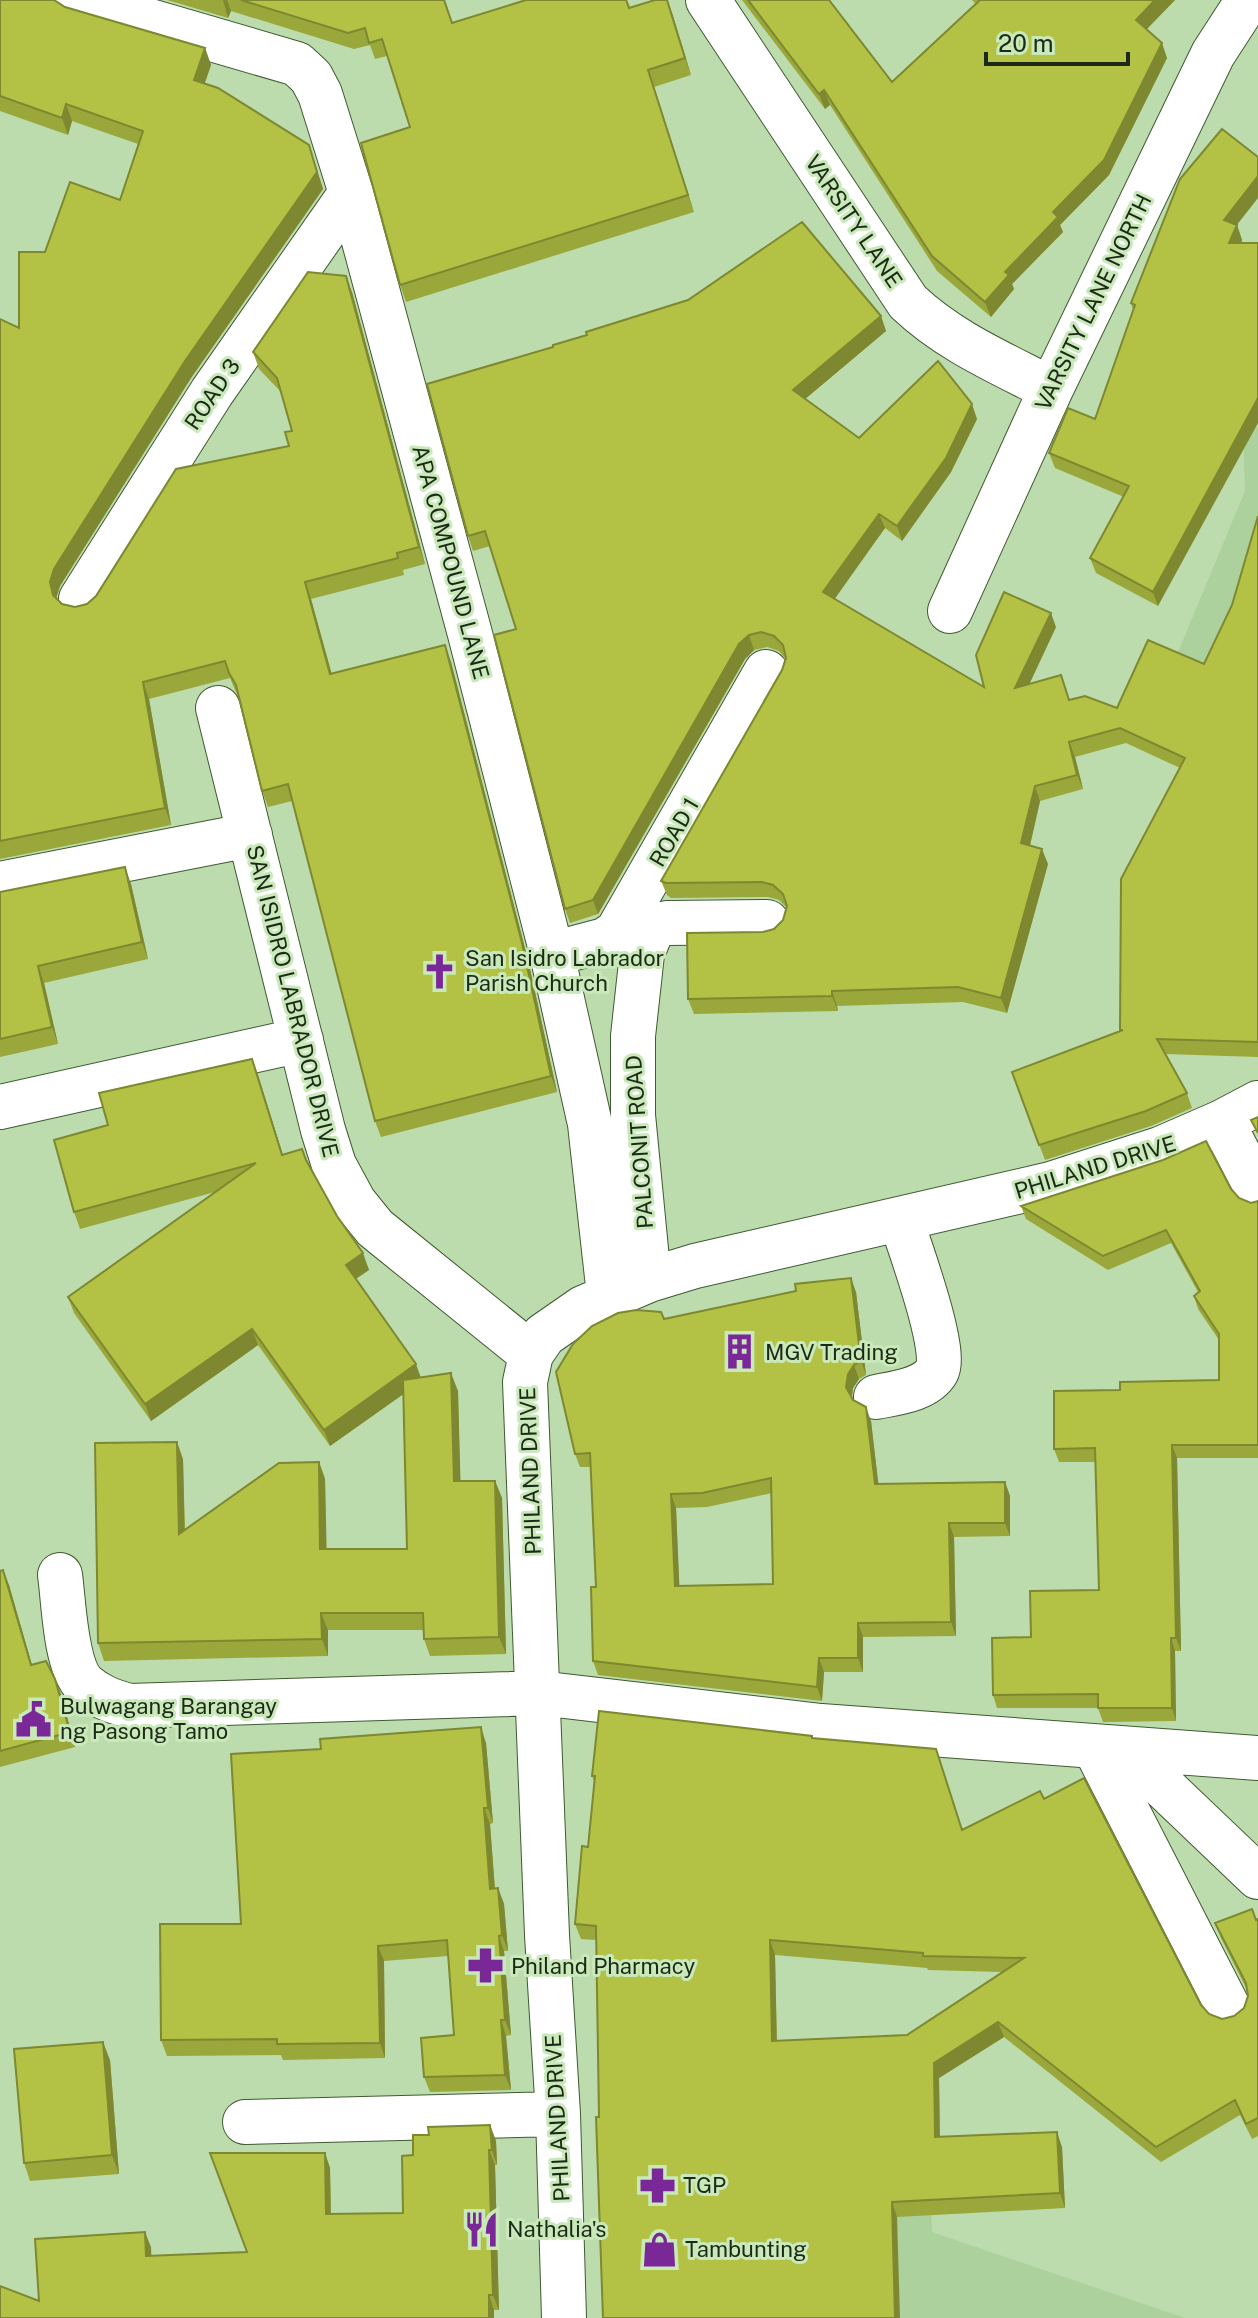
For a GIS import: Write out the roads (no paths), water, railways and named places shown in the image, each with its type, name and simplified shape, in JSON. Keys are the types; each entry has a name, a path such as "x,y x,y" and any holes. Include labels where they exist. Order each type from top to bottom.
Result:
{"street":[{"name":"APA COMPOUND LANE","path":"78,0 297,64 311,77 320,94 351,193 470,634 552,954 590,1124 609,1295"},
{"name":"VARSITY LANE","path":"708,0 908,302 955,339 1051,389"},
{"name":"VARSITY LANE NORTH","path":"950,611 1051,389 1213,54 1248,0"},
{"name":"ROAD 3","path":"81,599 212,392 351,193"},
{"name":"ROAD 1","path":"552,954 605,940 617,932 766,672"},
{"name":"SAN ISIDRO LABRADOR DRIVE","path":"218,708 334,1165 354,1202 375,1228 531,1354"},
{"path":"0,884 250,835"},
{"name":"PALCONIT ROAD","path":"649,1280 633,1115 633,1036 642,954 651,932 659,925 767,922"},
{"path":"0,1107 301,1040"},
{"path":"1240,1112 1258,1191"},
{"name":"PHILAND DRIVE","path":"564,2318 558,2114 547,1935 525,1382 531,1354 544,1335 583,1308 649,1280 695,1266 1051,1184 1160,1149 1240,1112"},
{"path":"876,1397 916,1389 937,1371 940,1358 936,1332 901,1220"},
{"path":"60,1575 71,1665 83,1683 103,1697 129,1706 539,1693 821,1726 1258,1758"},
{"path":"1114,1748 1149,1773 1258,1877"},
{"path":"1114,1748 1229,2009"},
{"path":"245,2122 558,2114"}],"place":[{"name":"San Isidro Labrador Parish Church","path":"439,971"},
{"name":"MGV Trading","path":"739,1352"},
{"name":"Bulwagang Barangay ng Pasong Tamo","path":"34,1719"},
{"name":"Philand Pharmacy","path":"485,1966"},
{"name":"TGP","path":"657,2185"},
{"name":"Nathalia's","path":"481,2229"},
{"name":"Tambunting","path":"659,2249"}]}
